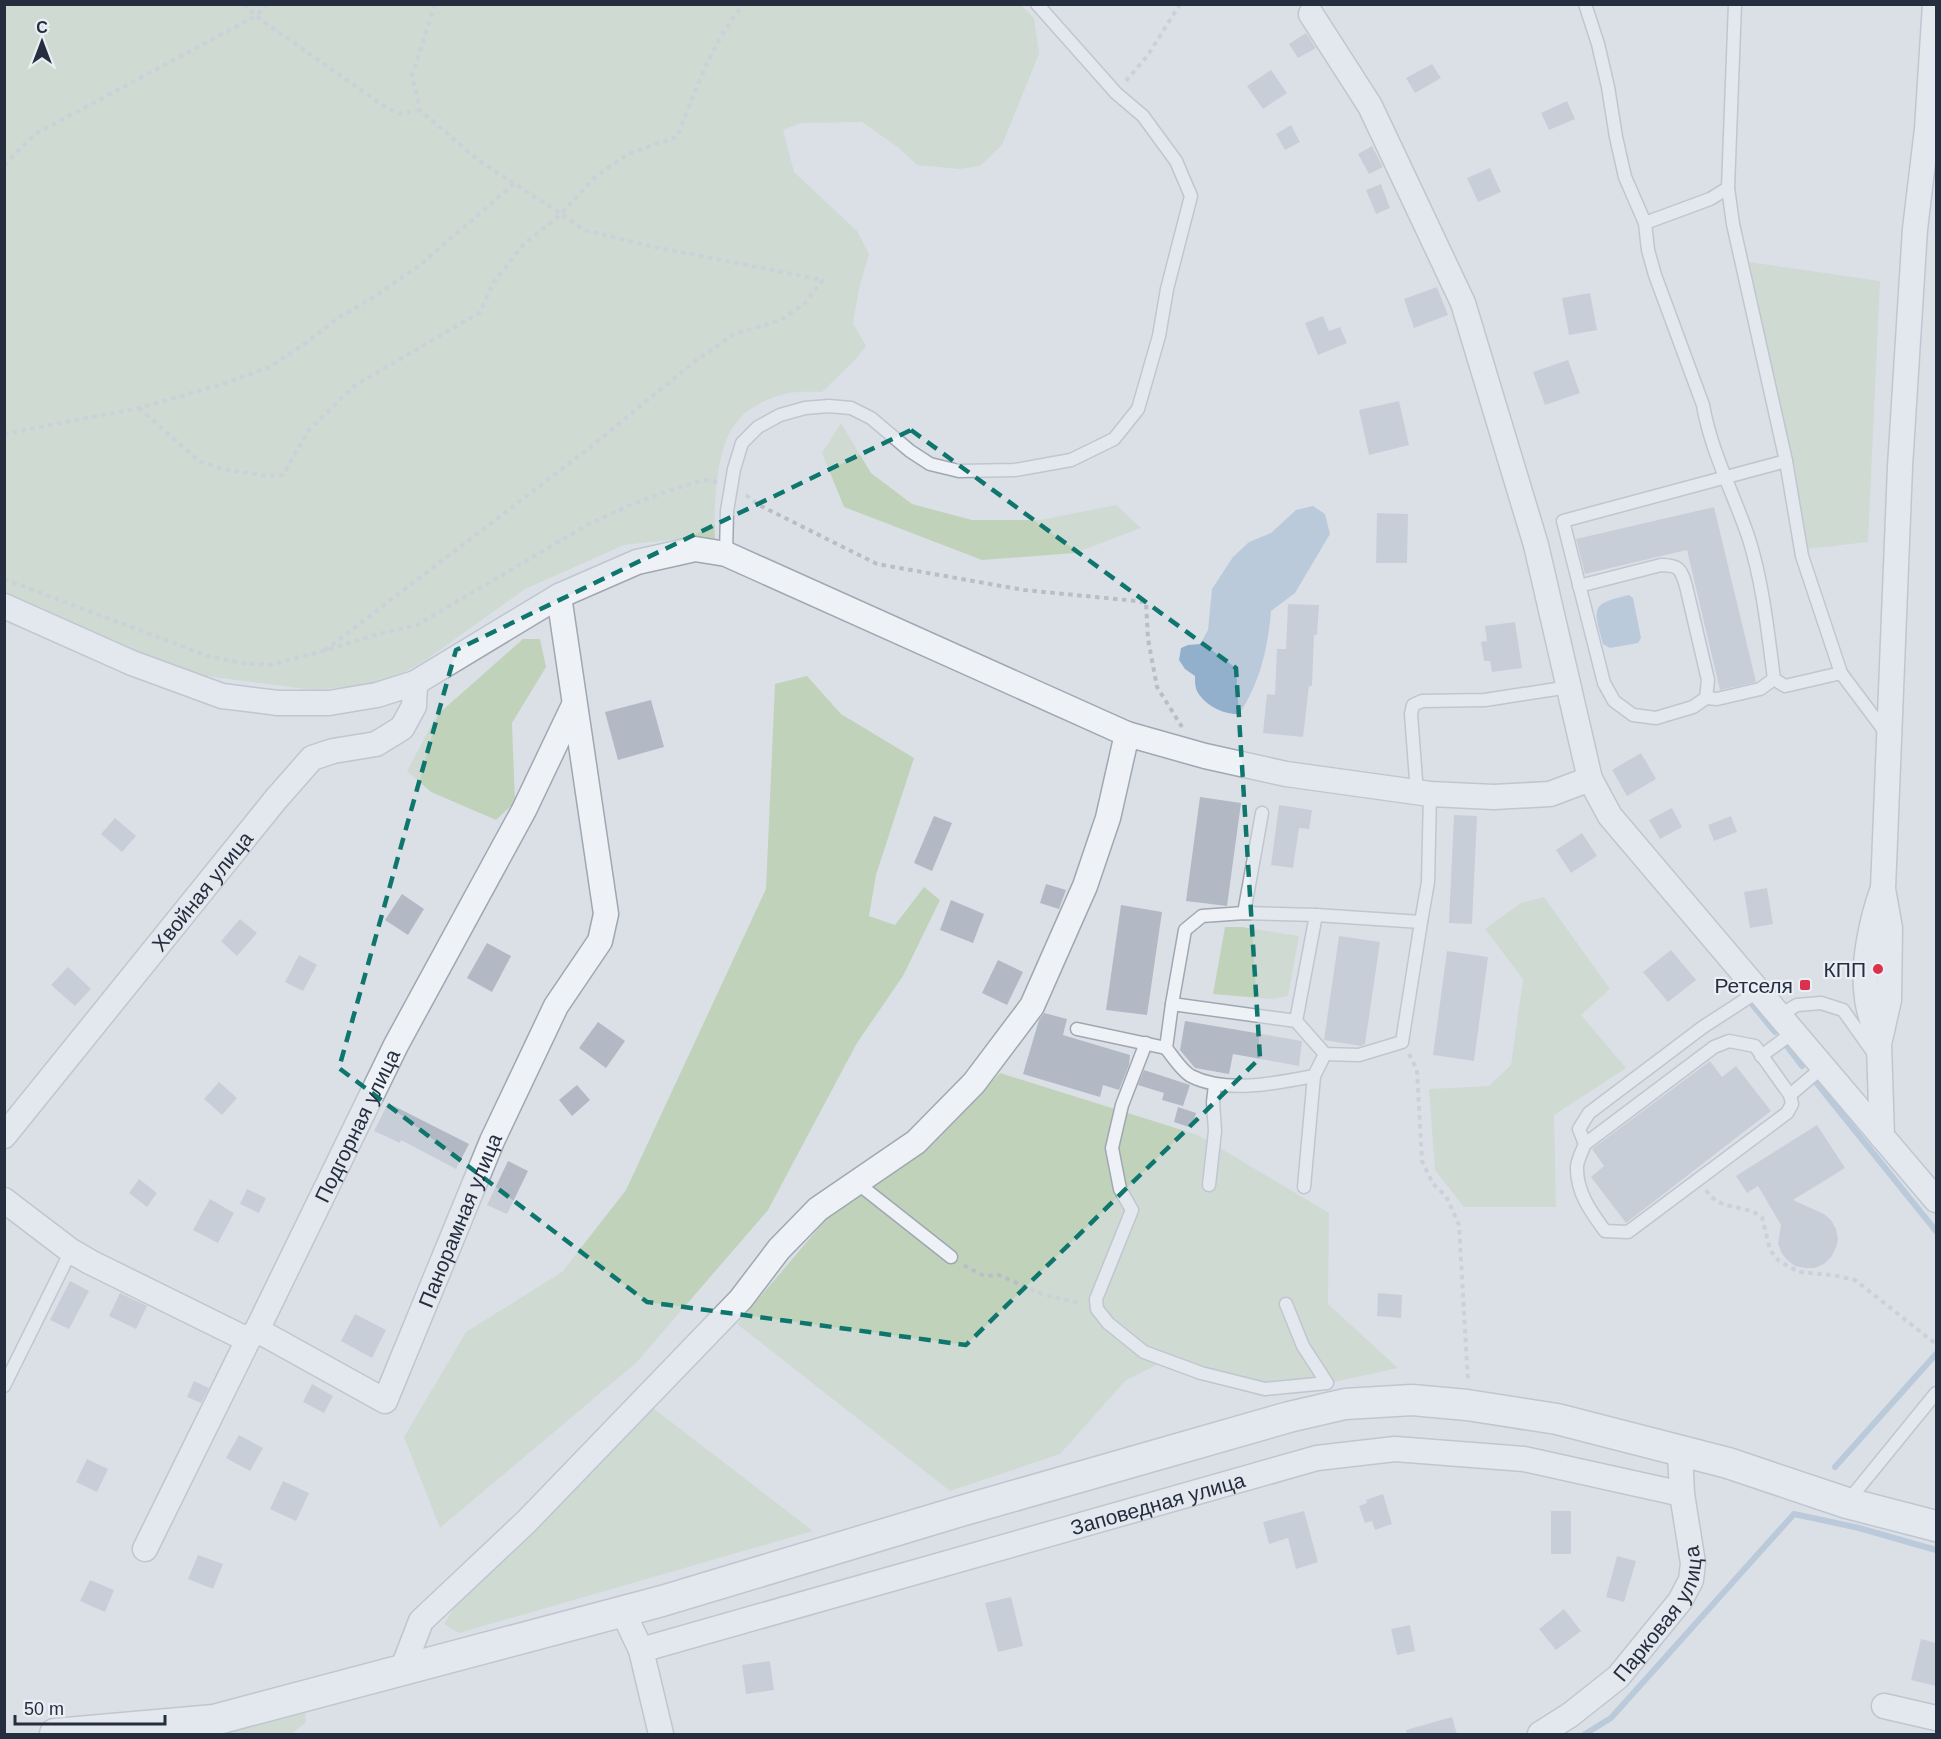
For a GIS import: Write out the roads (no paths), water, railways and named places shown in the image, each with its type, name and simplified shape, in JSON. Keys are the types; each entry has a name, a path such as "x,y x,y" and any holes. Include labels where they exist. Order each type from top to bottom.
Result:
{"street":[{"path":"1882,1137 1880,1052 1889,1000 1890,928 1883,889 1900,466 1915,230 1927,129 1935,4"},
{"path":"1311,14 1370,106 1463,303 1536,545 1590,779 1610,816 1936,1200"},
{"path":"4,606 132,663 222,696 278,703 329,703 376,695 415,684 558,596 637,562 695,549 726,554 1127,734 1205,756 1286,774 1423,793 1494,797 1550,794 1590,779"},
{"path":"558,596 574,705"},
{"name":"Хвойная улица","path":"4,1136 268,808 312,759 333,751 376,744 402,728 414,706 415,684"},
{"name":"Панорамная улица","path":"253,1335 385,1401 492,1141 556,1006 600,941 606,914 574,705"},
{"name":"Подгорная улица","path":"145,1549 396,1045 524,810 574,705"},
{"path":"402,1670 421,1621 525,1522 642,1402 741,1299 779,1249 818,1209 916,1142 974,1083 1032,1006 1085,886 1108,818 1127,734"},
{"path":"4,1200 71,1251 253,1335"},
{"path":"55,1734 213,1720 623,1612 961,1510 1345,1404 1412,1400 1467,1405 1557,1419 1728,1463 1847,1503 1936,1526"},
{"name":"Заповедная улица","path":"641,1650 1317,1458 1395,1449 1524,1459 1682,1494"},
{"name":"Парковая улица","path":"1540,1734 1570,1716 1618,1677 1680,1601 1691,1580 1693,1563 1682,1494 1680,1451"},
{"path":"623,1612 641,1650 661,1734"},
{"path":"1884,1706 1936,1718"}],"lane":[{"path":"726,554 727,511 734,469 742,443 758,427 780,415 805,408 851,408 871,418 910,452 930,464 959,471 1016,470 1071,460 1114,439 1138,409 1159,336 1167,289 1191,196 1176,161 1143,116 1116,93 1037,4"},
{"path":"1585,4 1598,44 1608,87 1624,177 1645,223 1648,250 1655,275 1703,405 1706,426 1749,539 1759,578 1774,680"},
{"path":"1735,4 1728,188 1733,224 1786,462 1802,556 1841,673 1889,738"},
{"path":"1645,223 1710,199 1728,188"},
{"path":"1774,680 1761,689 1717,699 1706,698 1693,707 1656,718 1633,715 1614,700 1604,683 1563,521 1786,462"},
{"path":"1579,586 1661,565 1672,565 1681,571 1708,680 1706,698"},
{"path":"1774,680 1785,686 1841,673"},
{"path":"1172,1004 1296,1021 1324,1054 1359,1055 1402,1042 1428,882 1423,793 1411,714 1413,705 1422,701 1485,700 1569,687"},
{"path":"1244,913 1262,813"},
{"path":"1166,1048 1185,930 1202,916 1244,913 1421,922"},
{"path":"1296,1021 1316,915"},
{"path":"1585,1144 1579,1129 1590,1113 1703,1027 1760,990"},
{"path":"1761,1056 1787,1024 1797,1005 1821,1003 1843,1010 1880,1052"},
{"path":"1703,1027 1714,1047"},
{"path":"1077,1029 1166,1048 1189,1075 1215,1085 1274,1084 1314,1076"},
{"path":"1730,1041 1755,1046 1761,1056 1790,1095 1792,1104 1787,1113 1628,1232 1605,1231 1587,1206 1578,1182 1577,1165 1585,1144 1714,1047 1730,1041"},
{"path":"1146,1043 1122,1105 1112,1148 1120,1189 1132,1210 1096,1299 1097,1309 1108,1323 1144,1352 1201,1373 1265,1389 1327,1383 1303,1347 1286,1304"},
{"path":"1304,1187 1314,1076 1324,1054"},
{"path":"1790,1095 1823,1066"},
{"path":"1209,1185 1215,1131 1213,1102 1215,1085"},
{"path":"856,1182 951,1257"},
{"path":"4,1386 71,1251"},
{"path":"1847,1503 1936,1393"}],"water":[{"path":"1313,506 1325,514 1330,534 1295,593 1271,611 1268,638 1258,678 1239,714 1227,713 1215,708 1200,696 1196,688 1195,676 1185,669 1179,660 1181,648 1200,644 1208,630 1212,589 1233,557 1249,542 1271,533 1296,510"},
{"path":"1629,595 1633,598 1641,638 1638,643 1610,648 1603,644 1597,615 1598,609 1607,601"}],"waterway":[{"path":"1751,1003 1775,1032"},
{"path":"1786,1045 1802,1066"},
{"path":"1815,1081 1936,1231"},
{"path":"1835,1467 1936,1354"},
{"path":"1585,1734 1611,1718 1794,1514 1859,1528 1936,1550"}],"place":[{"name":"КПП","path":"1878,969"},
{"name":"Ретселя","path":"1805,985"}]}
